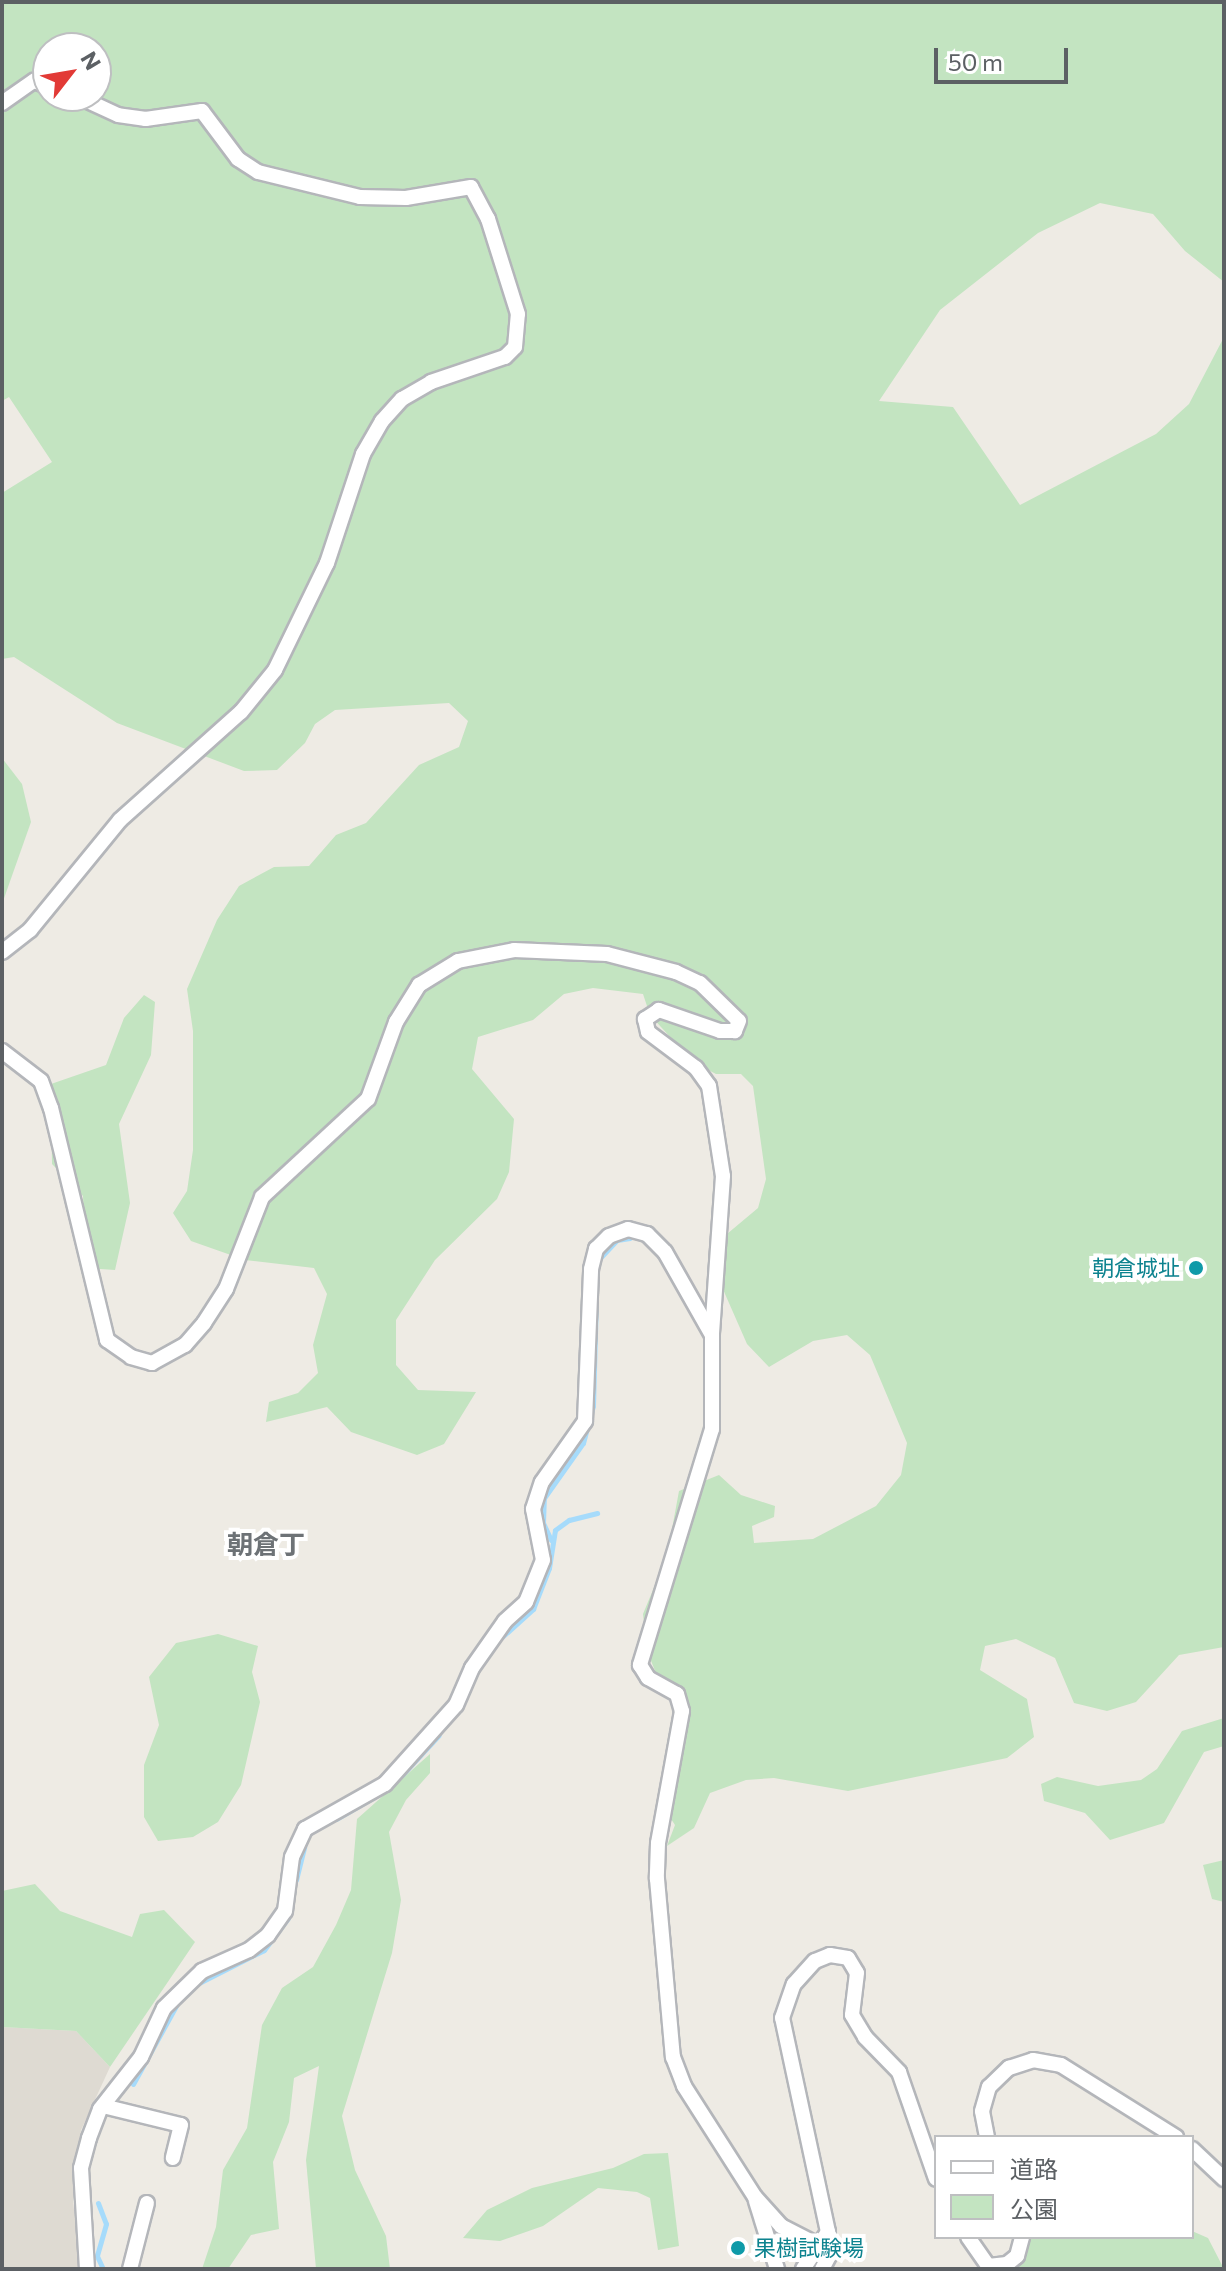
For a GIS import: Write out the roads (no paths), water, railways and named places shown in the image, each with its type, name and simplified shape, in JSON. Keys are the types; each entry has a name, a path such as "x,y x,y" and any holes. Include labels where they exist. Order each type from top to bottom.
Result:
{"street":[{"path":"2,103 32,82"},
{"path":"2,952 30,930 120,820 241,712 275,670 327,563 363,454 382,421 402,399 431,382 505,357 515,347 518,314 488,219 471,187 406,198 360,197 258,172 238,159 202,111 146,119 112,112"},
{"path":"2,1051 41,1081 51,1108 107,1340 131,1357 152,1363 185,1345 204,1323 226,1289 262,1197 368,1099 396,1022 419,985 458,961 514,950 607,954 676,972 700,983 739,1021 735,1031 720,1031 659,1010 645,1019 648,1032 696,1068 709,1086 723,1176 712,1335 712,1429 640,1665 648,1678 677,1694 682,1711 658,1843 657,1879 673,2057 684,2086 755,2197 781,2226 822,2247 829,2256 822,2269"},
{"path":"87,2269 81,2168 103,2106 141,2057 164,2008 183,1984 268,1935 285,1911 292,1857 305,1829 385,1784 456,1705 472,1668 526,1602 543,1560 533,1509 542,1482 585,1421 591,1269 596,1249 609,1236 628,1229 647,1234 665,1252 712,1335"},
{"path":"803,2269 822,2247 828,2232 782,2018 794,1984 815,1961 830,1955 848,1958 857,1973 852,2015 865,2037 899,2072 934,2173"},
{"path":"987,2135 982,2111 989,2087 1009,2068 1033,2060 1061,2065 1173,2135"},
{"path":"103,2106 181,2125 173,2158"},
{"path":"1194,2151 1224,2179"},
{"path":"755,2197 777,2269"},
{"path":"130,2269 147,2203"},
{"path":"969,2239 988,2268 1007,2264 1017,2256 1021,2239"}],"waterway":[{"path":"600,1258 617,1240 630,1238"},
{"path":"551,1540 543,1523 544,1498 583,1443 593,1406 596,1300"},
{"path":"502,1637 533,1609 549,1568 555,1530 569,1520 597,1513"},
{"path":"458,1712 467,1693"},
{"path":"402,1775 439,1735"},
{"path":"336,1819 376,1796"},
{"path":"296,1880 304,1847"},
{"path":"195,1985 264,1950 288,1918"},
{"path":"133,2084 177,2004"},
{"path":"98,2203 106,2224 97,2256 103,2269"}],"place":[{"name":"朝倉城址","path":"1196,1268"},
{"name":"果樹試験場","path":"738,2248"}],"district":[{"name":"朝倉丁","path":"266,1544"}]}
